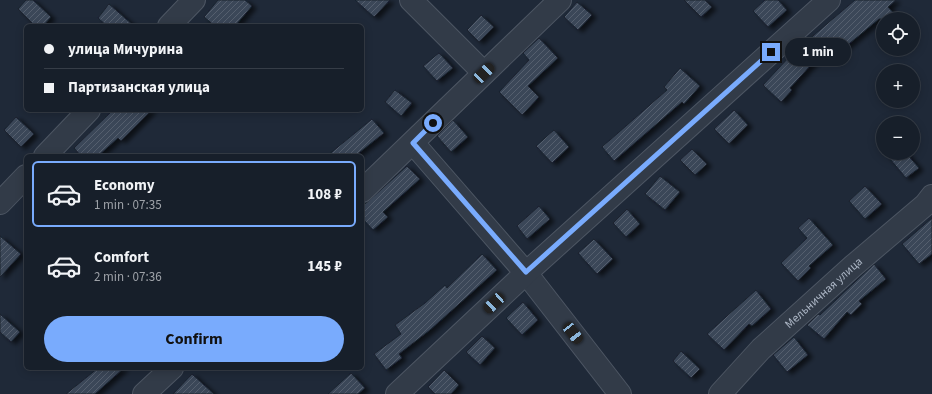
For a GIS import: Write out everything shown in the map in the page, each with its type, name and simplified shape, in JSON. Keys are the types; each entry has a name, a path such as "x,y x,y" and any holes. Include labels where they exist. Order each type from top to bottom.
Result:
{"street":[{"path":"171,24 194,0"},
{"path":"411,0 484,73"},
{"path":"364,189 560,0"},
{"path":"397,394 526,272 829,0"},
{"path":"47,154 87,112"},
{"path":"413,143 526,272 620,394"},
{"path":"0,203 24,178"},
{"name":"Мельничная улица","path":"720,394 760,349 853,266 925,205 932,196"},
{"path":"144,394 170,370"}],"building":[{"path":"26,0 33,0 51,17 45,24 33,24 18,9"},
{"path":"218,0 245,0 252,6 237,24 213,24 204,17"},
{"path":"355,0 390,0 374,17"},
{"path":"684,0 705,0 712,7 701,17"},
{"path":"765,0 778,0 787,10 768,27 753,11"},
{"path":"855,0 896,0 888,7 893,12 876,12 876,21 838,53 830,44 790,88 792,90 781,102 763,85 805,40 807,41"},
{"path":"577,2 592,15 578,30 564,17"},
{"path":"109,4 132,24 105,24 98,18"},
{"path":"481,15 494,27 479,42 467,30"},
{"path":"539,38 558,58 528,86 539,97 522,115 499,92 529,60 523,53"},
{"path":"439,53 453,68 437,81 423,66"},
{"path":"680,68 700,86 684,104 682,102 614,161 602,147 667,90 664,87"},
{"path":"395,90 412,103 401,116 385,102"},
{"path":"734,110 748,125 729,144 714,129"},
{"path":"111,112 150,112 121,141 118,138 100,154 79,154 74,148"},
{"path":"16,117 34,134 21,147 4,130"},
{"path":"372,119 384,133 358,154 329,154"},
{"path":"453,120 468,137 451,152 437,136"},
{"path":"554,130 569,147 552,163 536,146"},
{"path":"692,149 707,164 695,175 680,160"},
{"path":"891,160 912,160 919,168 906,178"},
{"path":"407,166 420,179 383,212 388,217 373,230 364,220 364,205"},
{"path":"660,176 680,192 665,210 645,194"},
{"path":"865,186 882,204 865,219 849,201"},
{"path":"539,206 550,219 527,239 517,226"},
{"path":"627,209 640,224 626,237 613,223"},
{"path":"809,218 833,245 809,266 811,268 798,281 781,263 807,238 798,228"},
{"path":"932,218 932,254 919,264 902,244"},
{"path":"0,236 21,254 0,277"},
{"path":"594,239 613,259 597,274 578,253"},
{"path":"482,254 497,270 430,330 399,354 402,358 386,370 374,354 401,334 395,325 425,303 445,285 447,288"},
{"path":"874,264 886,279 859,301 862,304 851,315 847,312 824,339 807,325 818,314 820,315"},
{"path":"756,290 771,309 752,326 749,324 724,350 707,334"},
{"path":"523,302 538,320 522,335 506,318"},
{"path":"0,314 20,332 11,342 0,332"},
{"path":"482,336 495,348 480,365 466,352"},
{"path":"794,337 808,355 787,372 773,355"},
{"path":"681,351 700,369 691,378 673,361"},
{"path":"96,370 122,370 95,394 66,394"},
{"path":"444,370 459,385 451,394 435,394 428,387"},
{"path":"351,373 365,388 358,394 328,394"},
{"path":"192,374 214,394 173,394"}],"route":[{"path":"433,123 413,143 526,272 771,52"}]}
